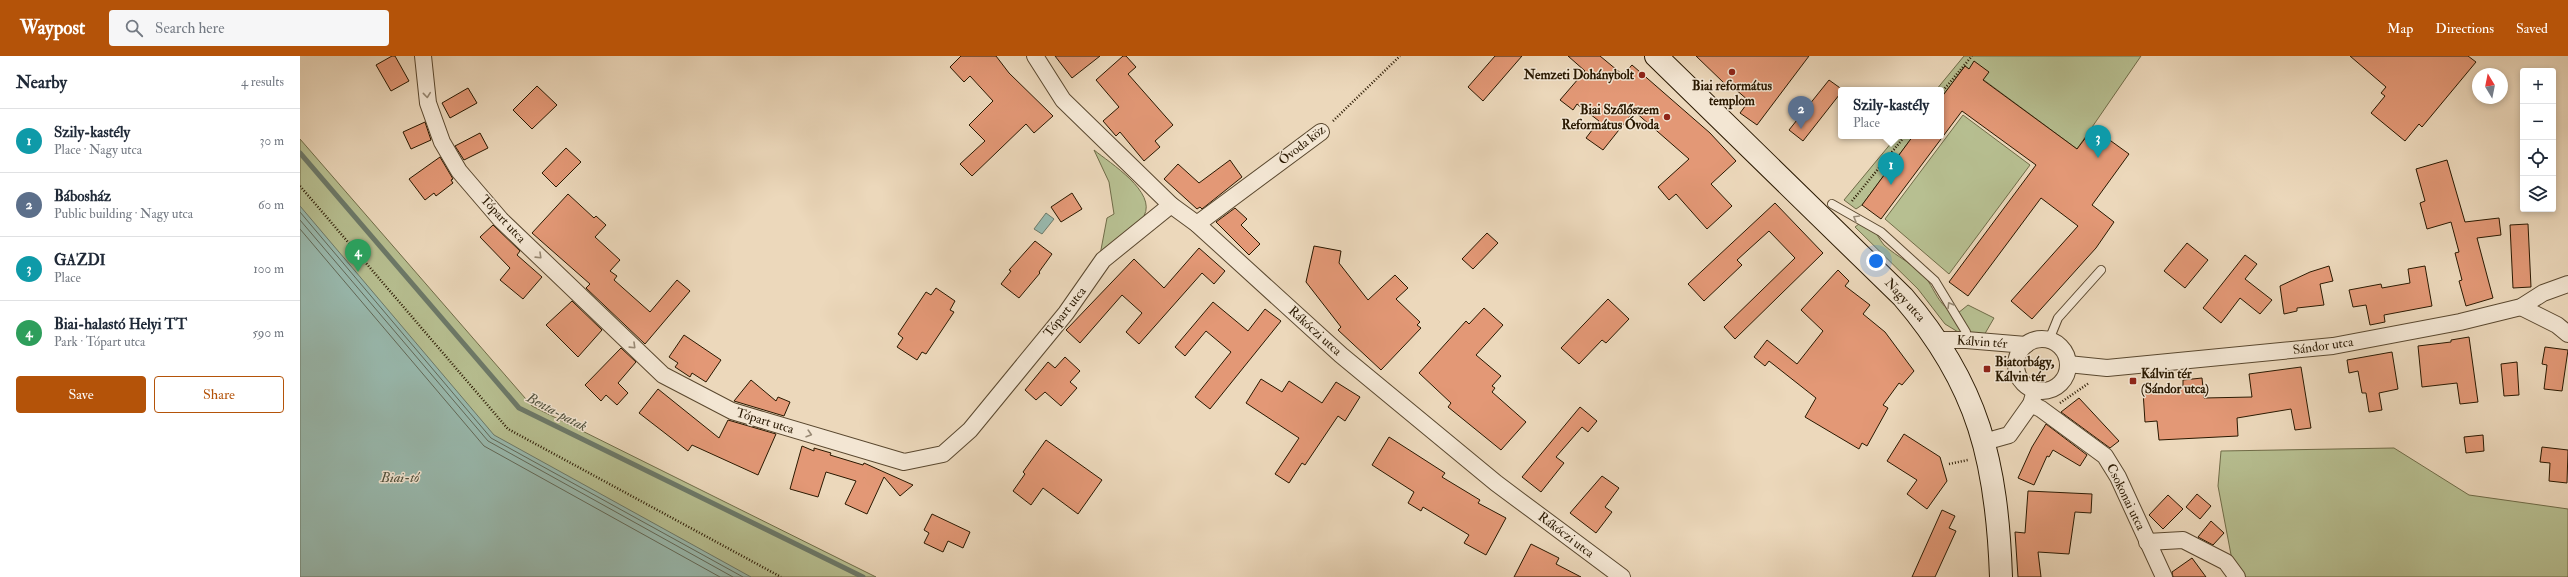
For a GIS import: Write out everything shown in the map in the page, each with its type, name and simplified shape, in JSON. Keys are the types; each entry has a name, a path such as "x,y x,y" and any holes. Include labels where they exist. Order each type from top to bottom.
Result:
{"main road":[{"name":"Nagy utca","path":"1656,56 1903,296 1937,340 1967,392 1984,442 1992,477 1999,528 2001,577"}],"street":[{"name":"Tópart utca","path":"423,56 428,103 442,142 459,171 501,220 663,375 732,411 904,462 943,454 970,430 1066,312 1103,260 1171,205"},
{"name":"Rákóczi utca","path":"1035,56 1063,100 1171,205 1197,224 1346,360 1496,483 1622,577"},
{"name":"Óvoda köz","path":"1197,224 1321,132"},
{"name":"Sándor utca","path":"2068,364 2107,368 2333,346 2460,322 2521,307 2543,293 2568,284"},
{"path":"2521,307 2557,325 2568,334"},
{"name":"Kálvin tér","path":"1937,340 1966,340 2026,345"},
{"path":"1984,442 2009,435 2033,397 2059,386 2064,379 2068,364 2063,349 2049,340 2033,341 2026,345 2017,358 2017,373 2033,397"},
{"name":"Csokonai utca","path":"2033,397 2041,409 2105,456 2118,477 2164,577"},
{"path":"2147,542 2182,540 2226,562 2237,577"}],"lane":[{"path":"1832,204 1881,232 1936,281 1966,332 1966,340"},
{"path":"2049,340 2058,318 2101,270"}],"path":[{"name":"Óvoda köz","path":"1321,132 1400,56"},
{"path":"1944,89 1972,56"},
{"path":"1844,210 1903,139"},
{"path":"300,186 508,429 781,577"}],"green space":[{"path":"1964,56 2141,56 2077,149 1965,66 1944,94 1944,87 1938,87"},
{"path":"1963,115 2030,165 1949,274 1885,219"},
{"name":"Biai-tó","path":"300,139 532,406 876,577 300,577"},
{"path":"1895,139 1911,139 1862,205 1856,209 1844,200"},
{"path":"1094,150 1130,179 1144,197 1146,207 1141,221 1100,255 1107,218 1114,214 1109,182"},
{"path":"1859,224 1872,227 1884,245 1921,273 1947,308 1958,313 1968,305 1994,318 1983,337 1963,335 1945,324 1918,289 1855,227"},
{"path":"2394,448 2469,495 2568,509 2568,577 2244,577 2232,560 2218,486 2221,451"}],"water":[{"name":"Biai-tó","path":"300,206 494,435 751,577 300,577"},
{"path":"1046,213 1054,219 1042,234 1034,229"}],"building":[{"path":"392,56 395,56 409,81 391,91 376,65"},
{"path":"961,56 996,56 1009,73 1053,116 1034,133 1026,124 972,176 960,164 985,141 969,125 993,101 970,76 964,82 950,67"},
{"path":"1055,56 1100,56 1072,78"},
{"path":"1123,56 1126,56 1136,67 1128,74 1173,125 1155,141 1160,147 1144,161 1120,132 1116,136 1103,121 1119,107 1096,80"},
{"path":"1495,56 1522,56 1483,101 1468,87"},
{"path":"1568,56 1600,56 1623,75 1632,65 1710,133 1736,161 1711,184 1732,206 1707,229 1676,194 1669,200 1658,187 1689,159 1634,111 1603,150 1586,138 1599,121 1577,104 1573,110 1560,100 1585,71"},
{"path":"1696,56 1809,56 1757,125 1740,113 1749,101 1727,82 1725,84"},
{"path":"2350,56 2468,56 2476,62 2422,127 2419,124 2405,141 2371,113 2385,96 2381,93 2386,87"},
{"path":"1974,61 1989,72 1983,80 2077,149 2093,128 2129,154 2092,205 2114,222 2096,248 2032,319 2011,301 2078,226 2041,198 1968,296 1949,282 2036,165 1962,111 1944,135 1944,94 1965,66 1969,69"},
{"path":"1829,80 1839,87 1838,96 1803,141 1789,130"},
{"path":"537,86 557,105 532,129 513,110"},
{"path":"468,88 477,103 450,118 442,103"},
{"path":"425,122 431,140 411,149 403,132"},
{"path":"480,133 488,148 464,160 455,146"},
{"path":"1911,139 1941,139 1881,219 1862,205"},
{"path":"566,148 581,162 556,187 542,173"},
{"path":"440,157 453,179 451,180 453,183 436,196 434,193 425,200 409,179"},
{"path":"1230,160 1242,177 1202,209 1200,207 1197,209 1164,179 1178,164 1199,183"},
{"path":"2447,160 2465,222 2499,218 2501,235 2477,238 2493,298 2466,306 2459,281 2462,280 2455,253 2459,252 2451,222 2427,229 2420,203 2425,201 2416,169"},
{"path":"1072,193 1082,209 1061,222 1051,207"},
{"path":"568,194 594,218 596,216 606,225 595,237 620,260 610,271 617,276 614,280 650,312 677,280 690,291 645,344 586,288 590,284 532,233"},
{"path":"1775,203 1823,253 1735,339 1724,327 1795,258 1769,231 1737,260 1742,265 1704,301 1688,284"},
{"path":"1235,208 1247,219 1241,225 1260,244 1249,255 1216,222"},
{"path":"2528,224 2531,287 2513,288 2510,225"},
{"path":"493,225 520,251 517,255 542,277 523,299 500,280 510,268 480,237"},
{"path":"1487,233 1498,243 1473,269 1462,259"},
{"path":"1035,241 1052,254 1039,272 1040,273 1019,298 1001,284 1011,271 1009,270"},
{"path":"2187,243 2208,260 2185,288 2164,271"},
{"path":"1314,246 1341,251 1339,263 1368,300 1395,275 1408,288 1396,299 1420,322 1417,325 1421,328 1381,370 1338,330 1341,327 1306,282"},
{"path":"1199,248 1225,271 1214,284 1202,273 1139,344 1126,332 1142,313 1122,295 1080,343 1066,330 1134,259 1164,288"},
{"path":"2245,255 2257,264 2245,279 2272,300 2260,314 2240,298 2221,323 2203,308"},
{"path":"2329,266 2333,281 2320,284 2324,305 2297,308 2297,311 2284,314 2280,286 2310,272"},
{"path":"2425,266 2432,306 2384,315 2385,322 2370,325 2366,305 2353,307 2349,290 2381,284 2382,288 2410,283 2408,269"},
{"path":"1838,270 1849,281 1845,286 1870,305 1863,314 1885,332 1914,371 1902,385 1899,383 1883,405 1888,408 1867,446 1862,443 1859,449 1805,417 1816,398 1769,361 1765,366 1754,357 1767,340 1797,364 1823,331 1801,310"},
{"path":"936,288 955,301 950,310 954,312 926,354 922,352 917,360 897,347 903,338 898,334 926,292 931,295"},
{"path":"1608,299 1629,319 1606,343 1602,340 1579,364 1561,348"},
{"path":"572,301 602,330 578,357 546,325"},
{"path":"1213,302 1248,331 1265,309 1281,321 1210,409 1195,397 1231,352 1206,331 1185,356 1175,347"},
{"path":"1484,308 1503,325 1476,355 1501,376 1492,386 1495,388 1492,392 1526,422 1501,450 1448,407 1451,403 1419,373 1466,321 1469,324"},
{"path":"684,335 721,360 706,382 692,373 690,377 675,367 678,363 669,357"},
{"path":"2469,337 2478,402 2460,404 2457,383 2422,387 2418,346 2451,342 2451,340"},
{"path":"2545,347 2568,350 2562,391 2544,389 2547,365 2542,364"},
{"path":"621,348 636,362 618,383 628,393 617,405 606,395 601,401 585,385"},
{"path":"2392,352 2398,389 2379,393 2382,410 2369,412 2366,393 2362,393 2358,371 2349,373 2347,360"},
{"path":"1065,357 1080,371 1070,382 1077,388 1061,406 1045,392 1036,400 1025,390 1048,362 1055,368"},
{"path":"2517,362 2519,395 2504,396 2501,364"},
{"path":"2301,367 2311,428 2295,430 2291,409 2237,418 2238,436 2159,440 2157,421 2145,422 2143,391 2183,388 2183,380 2202,378 2204,398 2252,397 2249,374"},
{"path":"1261,379 1282,392 1289,381 1322,403 1336,382 1360,397 1345,421 1338,416 1305,465 1302,463 1289,483 1275,474 1299,438 1246,403"},
{"path":"751,380 776,401 778,397 790,402 784,416 734,401"},
{"path":"658,389 719,438 728,420 776,434 758,475 692,445 688,451 639,413"},
{"path":"2079,398 2119,441 2110,448 2061,412"},
{"path":"1580,407 1597,421 1588,432 1582,427 1556,457 1564,463 1541,492 1522,477"},
{"path":"2046,424 2087,455 2080,466 2053,450 2049,457 2047,456 2034,485 2018,478 2032,447"},
{"path":"1904,434 1940,457 1947,481 1927,509 1907,494 1917,480 1887,461"},
{"path":"2483,435 2484,451 2466,453 2464,437"},
{"path":"1389,437 1445,473 1442,477 1480,500 1478,503 1506,518 1486,555 1464,543 1469,535 1423,507 1421,511 1408,503 1414,492 1372,465"},
{"path":"1046,440 1102,480 1078,514 1043,488 1031,505 1013,491 1025,474 1023,472"},
{"path":"802,446 814,451 814,448 831,453 830,455 863,465 864,463 913,485 900,496 884,477 867,514 845,504 856,481 826,472 818,497 790,489"},
{"path":"2542,447 2568,450 2567,483 2549,481 2550,463 2540,462"},
{"path":"1602,476 1619,488 1605,507 1612,512 1596,533 1570,513"},
{"path":"2028,491 2092,494 2091,513 2075,512 2069,554 2038,552 2041,577 2018,577 2015,532 2025,533"},
{"path":"2197,494 2211,506 2200,519 2186,507"},
{"path":"2168,495 2183,509 2163,529 2149,515"},
{"path":"1942,510 1955,516 1949,528 1956,531 1935,577 1912,577"},
{"path":"932,514 970,532 963,548 948,541 943,552 924,543 929,533 924,530"},
{"path":"2211,521 2224,533 2213,545 2198,537"},
{"path":"1531,544 1559,558 1556,564 1581,577 1514,577"},
{"path":"2192,558 2206,577 2173,577 2172,572"}],"waterway":[{"name":"Benta-patak","path":"300,153 519,408 863,577"}],"place":[{"name":"Biai református templom","path":"1732,72"},
{"name":"Nemzeti Dohánybolt","path":"1642,75"},
{"name":"Biai Szőlőszem Református Óvoda","path":"1667,117"},
{"name":"Bábosház","path":"1801,129"},
{"name":"GAZDI","path":"2098,158"},
{"name":"Szily-kastély","path":"1891,185"},
{"name":"Biai-halastó Helyi TT","path":"358,272"},
{"name":"Biatorbágy, Kálvin tér","path":"1987,369"},
{"name":"Kálvin tér (Sándor utca)","path":"2133,381"}]}
